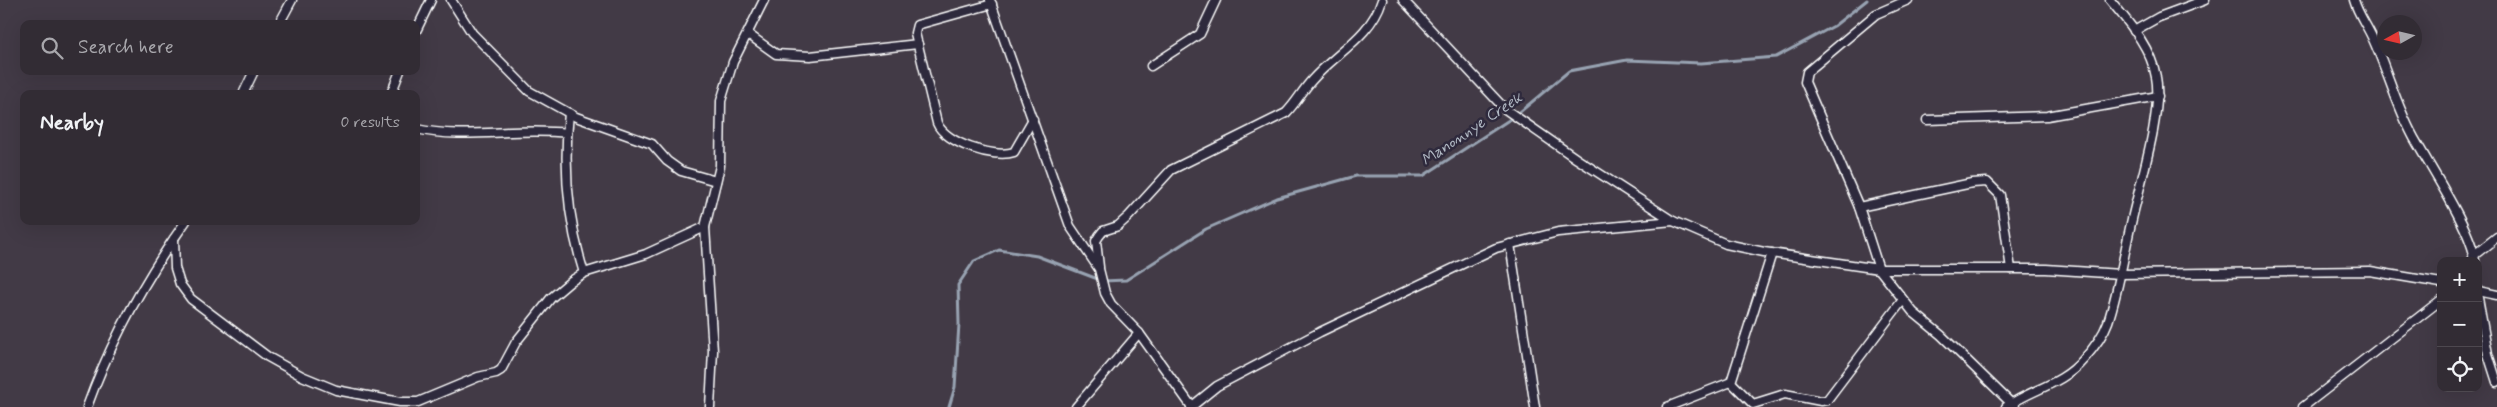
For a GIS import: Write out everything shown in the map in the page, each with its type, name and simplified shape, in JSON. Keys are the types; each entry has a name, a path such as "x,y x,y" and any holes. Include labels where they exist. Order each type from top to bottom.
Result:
{"street":[{"path":"281,20 292,0"},
{"path":"420,23 431,0"},
{"path":"451,0 472,33 529,91 569,113 652,144 667,161 681,171 716,181"},
{"path":"710,407 713,351 704,227 720,166 721,101 733,62 764,0"},
{"path":"1151,66 1200,34 1216,0"},
{"path":"1382,0 1374,21 1366,31 1311,81 1296,103 1286,113 1171,170 1129,216 1118,226 1103,231 1096,241 1099,269 1105,293 1111,304 1138,333 1191,407 1217,386 1320,332 1417,287 1464,262 1510,244 1558,232 1673,221"},
{"path":"1403,0 1505,109 1577,159 1673,221 1726,244 1879,269 2011,269 2120,274 2370,271 2437,282"},
{"path":"1908,0 1876,14 1807,72 1804,78 1859,207 1879,269 1902,300 2011,406 2057,381 2082,362 2097,343 2107,324 2120,274 2158,96 2156,75 2150,56 2134,31 2110,0"},
{"path":"2134,31 2159,17 2205,0"},
{"path":"2354,0 2356,10 2372,36 2411,133 2460,220 2474,257"},
{"path":"1033,119 1014,152 1007,154 994,155 974,148 942,132 937,123 918,44 915,30 918,24 991,2 1033,119 1070,226 1099,269"},
{"path":"748,34 776,54 810,56 918,44"},
{"path":"244,90 252,75"},
{"path":"393,90 398,75"},
{"path":"1927,120 2047,116 2158,96"},
{"path":"569,113 567,133 570,221 584,273"},
{"path":"420,130 460,135 525,131 567,133"},
{"path":"1859,207 1972,183 1987,182 2000,195 2011,269"},
{"path":"87,407 103,363 125,319 183,225"},
{"path":"174,239 175,268 180,284 191,299 268,357 302,376 336,390 400,402 418,402 430,399 478,377 496,374 506,361 516,342 551,298 584,273 646,254 704,227"},
{"path":"2475,257 2497,237"},
{"path":"1510,244 1535,407"},
{"path":"1731,382 1772,253"},
{"path":"2482,292 2497,295"},
{"path":"1731,382 1753,404 1785,394 1821,401 1827,400 1902,300"},
{"path":"2303,407 2438,302"},
{"path":"2479,302 2488,354 2497,382"},
{"path":"1076,407 1138,333"},
{"path":"1667,407 1731,382"}],"waterway":[{"name":"Manonnye Creek","path":"949,407 955,387 959,324 958,285 974,261 999,250 1037,256 1103,281 1126,280 1206,229 1277,198 1356,176 1423,176 1515,116 1569,71 1627,60 1701,63 1776,57 1834,26 1867,0"}]}
